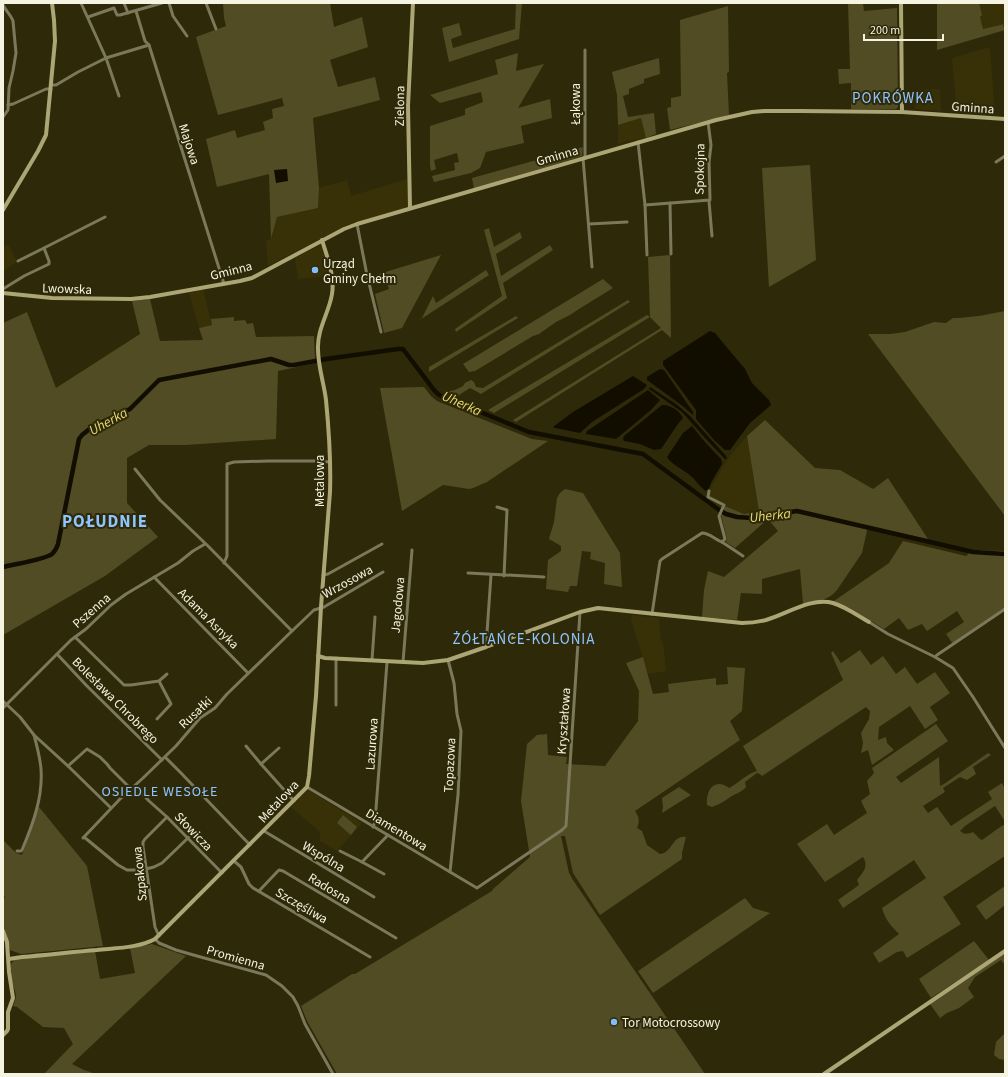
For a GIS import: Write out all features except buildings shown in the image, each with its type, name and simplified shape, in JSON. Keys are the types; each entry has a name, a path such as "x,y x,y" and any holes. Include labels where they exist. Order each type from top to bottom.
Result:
{"street":[{"path":"3,210 45,139 47,132 55,34 52,3"},
{"path":"81,3 106,58 119,96"},
{"path":"124,3 128,13"},
{"path":"88,17 114,8 118,15 162,3"},
{"path":"169,3 173,16 187,36"},
{"path":"206,3 216,29"},
{"name":"Zielona","path":"410,208 408,106 413,3"},
{"path":"901,3 902,112"},
{"path":"3,5 13,21 16,53 9,88 8,110 3,117"},
{"name":"Majowa","path":"136,11 145,41 149,46 224,284"},
{"path":"8,105 56,85 106,58 149,46"},
{"name":"Łąkowa","path":"584,50 584,158 592,267"},
{"name":"Gminna","path":"131,299 150,297 252,278 322,240 357,224 735,115 765,111 902,112 1005,119"},
{"name":"Spokojna","path":"645,205 710,200 709,162 711,145 708,122"},
{"path":"638,142 645,205 648,256"},
{"path":"996,162 1005,156"},
{"path":"709,200 712,236"},
{"path":"670,203 671,254"},
{"path":"18,261 105,217"},
{"path":"589,224 627,222"},
{"path":"357,224 367,275 381,332"},
{"name":"Metalowa","path":"157,938 264,832 307,787 318,664 324,657 318,648 330,492 330,462 326,400 318,360 318,337 333,288 332,277 322,240"},
{"path":"3,289 24,276 49,264 44,248"},
{"name":"Lwowska","path":"3,292 52,298 131,299"},
{"path":"224,562 227,556 227,464 234,462 268,461 330,462"},
{"path":"135,469 160,500 292,631 314,610 320,607"},
{"path":"709,491 708,497 724,505 719,516 725,539 722,542"},
{"path":"497,507 507,510 504,576"},
{"path":"652,614 660,561 702,533 708,534 743,556"},
{"name":"Pszenna","path":"3,708 57,654 111,605 126,594 178,563 205,544"},
{"path":"323,576 382,544"},
{"name":"Jagodowa","path":"403,662 412,550"},
{"name":"Wrzosowa","path":"320,607 383,572"},
{"path":"468,573 544,578"},
{"path":"486,647 491,575"},
{"name":"Adama Asnyka","path":"154,577 248,673"},
{"path":"318,664 324,657 423,663 448,660 580,612 598,608 754,623 768,620 808,604 822,602 832,603 953,668 1005,748"},
{"path":"935,657 1005,609"},
{"name":"Kryształowa","path":"477,888 566,826 580,612"},
{"path":"372,660 375,617"},
{"name":"Rusałki","path":"146,868 128,870 118,865 84,838 111,808 176,746 194,725 220,703 248,673 292,631"},
{"path":"75,637 124,685 158,681 167,674"},
{"name":"Bolesława Chrobrego","path":"57,654 86,685 163,759 186,778 250,845"},
{"path":"336,658 336,704"},
{"name":"Topazowa","path":"448,660 454,683 457,714 461,731 458,795 450,872"},
{"name":"Lazurowa","path":"373,827 375,822 387,662"},
{"path":"157,719 171,704 158,681"},
{"path":"3,701 20,717 34,735 111,808"},
{"path":"17,851 22,850 27,839 39,799 41,769 34,735"},
{"path":"246,746 294,801"},
{"path":"261,764 279,748"},
{"path":"68,766 87,749 100,757 131,789"},
{"name":"Słowicza","path":"135,786 222,873"},
{"name":"Diamentowa","path":"307,787 477,888"},
{"name":"Szpakowa","path":"157,938 143,842 167,817"},
{"name":"Wspólna","path":"264,832 374,897"},
{"path":"362,862 388,835"},
{"path":"146,868 154,867 162,862 188,838"},
{"path":"340,851 384,874"},
{"name":"Szczęśliwa","path":"234,861 244,871 249,884 370,957"},
{"name":"Radosna","path":"259,891 279,870 283,871 396,938"},
{"path":"3,931 7,942 9,972 13,998 8,1012 8,1029 3,1035"},
{"path":"3,960 111,949 149,943 157,938"},
{"name":"Promienna","path":"157,938 159,944 266,975 282,986 293,997 306,1024 334,1074"},
{"path":"824,1074 1005,951"}],"shaded area":[{"path":"223,3 330,3 334,27 362,17 368,47 330,60 338,87 375,77 380,100 313,118 319,188 318,208 277,217 271,239 269,174 217,187 206,139 235,130 237,138 265,130 263,122 273,118 272,109 284,106 282,98 218,115 196,37 226,26"},
{"path":"516,3 522,3 519,39 449,62 442,28 459,23 462,35 451,39 453,48 515,29"},
{"path":"848,3 863,3 864,11 897,8 898,107 896,109 851,109 851,83 839,84 838,69 850,69"},
{"path":"937,3 1005,3 1005,25 1003,25 1005,30 937,50"},
{"path":"937,3 979,3 983,29 1005,24 1003,25 1005,30 937,50"},
{"path":"728,6 729,72 727,73 729,115 670,130 667,108 671,107 671,98 681,96 680,20"},
{"path":"990,47 995,114 957,112 952,58"},
{"path":"518,53 516,71 544,64 518,108 550,99 552,118 521,126 524,143 486,152 480,168 471,173 434,182 432,176 455,170 454,163 459,162 457,153 434,160 436,169 431,171 430,126 465,115 465,109 483,102 481,92 440,103 430,95 498,74 495,60"},
{"path":"659,58 660,74 644,79 644,83 629,89 629,94 623,96 628,117 654,113 656,134 646,138 641,118 618,125 617,95 612,72"},
{"path":"940,89 941,111 915,109 914,90"},
{"path":"641,118 646,138 627,141 618,146 618,125"},
{"path":"583,147 582,156 474,189 472,178"},
{"path":"810,165 816,260 769,287 762,168"},
{"path":"287,169 288,181 276,183 274,170"},
{"path":"407,179 408,207 349,224 268,266 266,241 271,239 277,217 318,208 319,188 347,180 351,196"},
{"path":"489,228 494,247 520,232 522,238 496,254 501,276 550,245 553,250 503,283 507,298 456,332 455,329 502,296 484,230"},
{"path":"8,244 17,262 3,271 3,247"},
{"name":"Urząd Gminy Chełm","path":"319,245 322,247 330,276 298,279 295,258"},
{"path":"441,255 402,328 384,333 375,294 389,289 386,280 381,281 379,274"},
{"path":"670,255 671,338 662,330 516,422 513,420 661,328 650,317 648,257"},
{"path":"486,270 489,275 418,321 422,318 433,296 436,303"},
{"path":"603,279 613,288 556,322 539,334 533,336 475,371 469,372 463,364"},
{"path":"203,289 212,325 199,328 189,293"},
{"path":"150,299 160,341 203,340 199,328 212,325 211,319 234,317 234,321 245,320 247,324 253,323 256,337 314,336 316,363 278,371 276,439 186,445 149,445 127,458 127,503 158,537 105,576 3,635 3,323 27,312 56,388 140,334 132,301"},
{"path":"628,300 630,302 481,394 470,388 456,397 444,392 455,390 471,380 474,382 476,387 483,388"},
{"path":"1005,311 1005,516 868,334 905,332 934,322 946,323 953,318 979,316"},
{"path":"647,315 650,317 494,413 488,410"},
{"path":"516,316 518,318 429,372 429,367"},
{"path":"710,331 715,333 745,369 752,383 769,400 771,405 750,423 730,450 725,450 714,440 696,419 696,410 663,365 663,361"},
{"path":"660,369 664,370 693,412 693,415 647,380 647,377"},
{"path":"633,376 647,385 644,389 592,422 580,433 553,427 573,412"},
{"path":"424,387 437,401 532,439 548,441 487,482 469,489 443,485 402,511 380,388"},
{"path":"650,387 676,404 690,416 727,459 725,459 682,412 649,389"},
{"path":"648,390 660,400 651,410 616,439 586,434 587,431"},
{"path":"662,405 674,408 683,418 661,449 654,450 640,444 624,441 624,436"},
{"path":"765,420 815,468 840,470 873,489 888,478 928,539 868,526 862,553 837,590 830,596 822,600 803,604 800,569 762,579 762,594 741,593 737,620 702,617 704,590 708,571 724,577 778,531 768,519 735,548 726,542 727,539 721,515 725,506 744,514 759,511 747,436"},
{"path":"692,426 721,459 722,464 706,491 689,474 672,463 667,457 683,433"},
{"path":"747,436 759,511 744,514 726,506 724,510 718,508 705,497 729,457"},
{"path":"565,489 583,493 620,553 622,587 604,584 605,563 590,559 591,552 582,551 577,586 570,586 568,592 546,589 548,560 561,551 561,546 549,539 554,522 557,498"},
{"path":"903,541 966,556 972,550 1005,551 1005,610 953,644 946,634 964,622 957,611 927,631 922,624 908,630 899,618 884,629 852,609 834,601 889,563"},
{"path":"632,615 659,618 666,671 648,674 631,620"},
{"path":"860,650 871,665 883,656 896,674 905,667 917,684 935,672 950,693 930,707 938,720 925,729 910,706 879,727 878,740 886,737 887,743 894,750 872,765 868,750 861,753 863,743 861,733 869,719 870,711 866,707 762,776 757,773 745,782 746,787 720,804 712,807 707,805 707,798 713,786 720,784 729,788 749,774 757,771 743,746 843,680 831,653 833,651 841,663"},
{"path":"643,657 653,694 669,692 668,684 716,678 716,685 728,684 727,667 745,668 742,711 730,721 740,740 635,811 639,819 637,828 642,831 647,845 660,854 664,853 678,838 686,837 682,859 600,915 573,873 565,836 561,836 569,873 573,880 705,1074 337,1074 307,1021 301,1006 492,891 530,857 521,801 527,744 537,735 547,734 548,755 567,757 566,764 605,766 638,721 639,691 626,663"},
{"path":"936,724 948,741 896,777 901,783 939,757 940,786 988,753 991,755 973,767 976,774 967,780 960,777 943,788 945,792 923,806 928,813 937,807 951,826 992,799 988,792 1002,783 1005,789 1005,819 1004,820 995,806 960,831 966,834 973,832 982,840 1005,824 1005,856 943,897 961,924 907,958 903,951 897,952 879,963 873,953 899,934 885,916 882,908 926,878 914,860 843,908 838,900 859,885 857,880 865,867 863,857 825,882 797,844 827,824 834,835 867,813 861,801 870,794 867,781 874,773 872,768"},
{"path":"679,787 691,795 662,813 662,798"},
{"path":"308,790 362,823 337,851 320,841 320,832 291,807"},
{"path":"39,807 87,866 103,946 21,954 10,950 3,929 3,901 5,897 3,895 3,840 16,853 22,855"},
{"path":"343,815 357,827 351,835 337,823"},
{"path":"1005,886 1005,905 986,920 976,906"},
{"path":"745,898 753,908 770,913 653,993 638,971"},
{"path":"974,941 989,960 931,998 919,979"},
{"path":"152,944 186,956 72,1064 96,1074 44,1074 73,1044 64,1028 43,1027 17,1007 13,1006 16,996 10,971 12,962 16,959 95,951 100,979 135,973 130,948"},
{"path":"1005,952 1005,965 1001,960 975,977 968,988 974,997 959,1008 940,1018 930,1004"},
{"path":"1005,1033 1005,1060 999,1059 994,1055 996,1042"}],"waterway":[{"name":"Uherka","path":"3,567 43,558 54,552 58,544 79,439 92,427 130,409 159,380 271,359 289,365 294,365 398,349 403,349 439,395 529,432 643,454 726,514 737,517 752,518 797,511 973,552 1005,554"}],"place":[{"name":"Urząd Gminy Chełm","path":"315,270"},
{"name":"Tor Motocrossowy","path":"614,1022"}],"district":[{"name":"POKRÓWKA","path":"893,98"},
{"name":"POŁUDNIE","path":"105,521"},
{"name":"ŻÓŁTAŃCE-KOLONIA","path":"524,639"},
{"name":"OSIEDLE WESOŁE","path":"160,791"}]}
